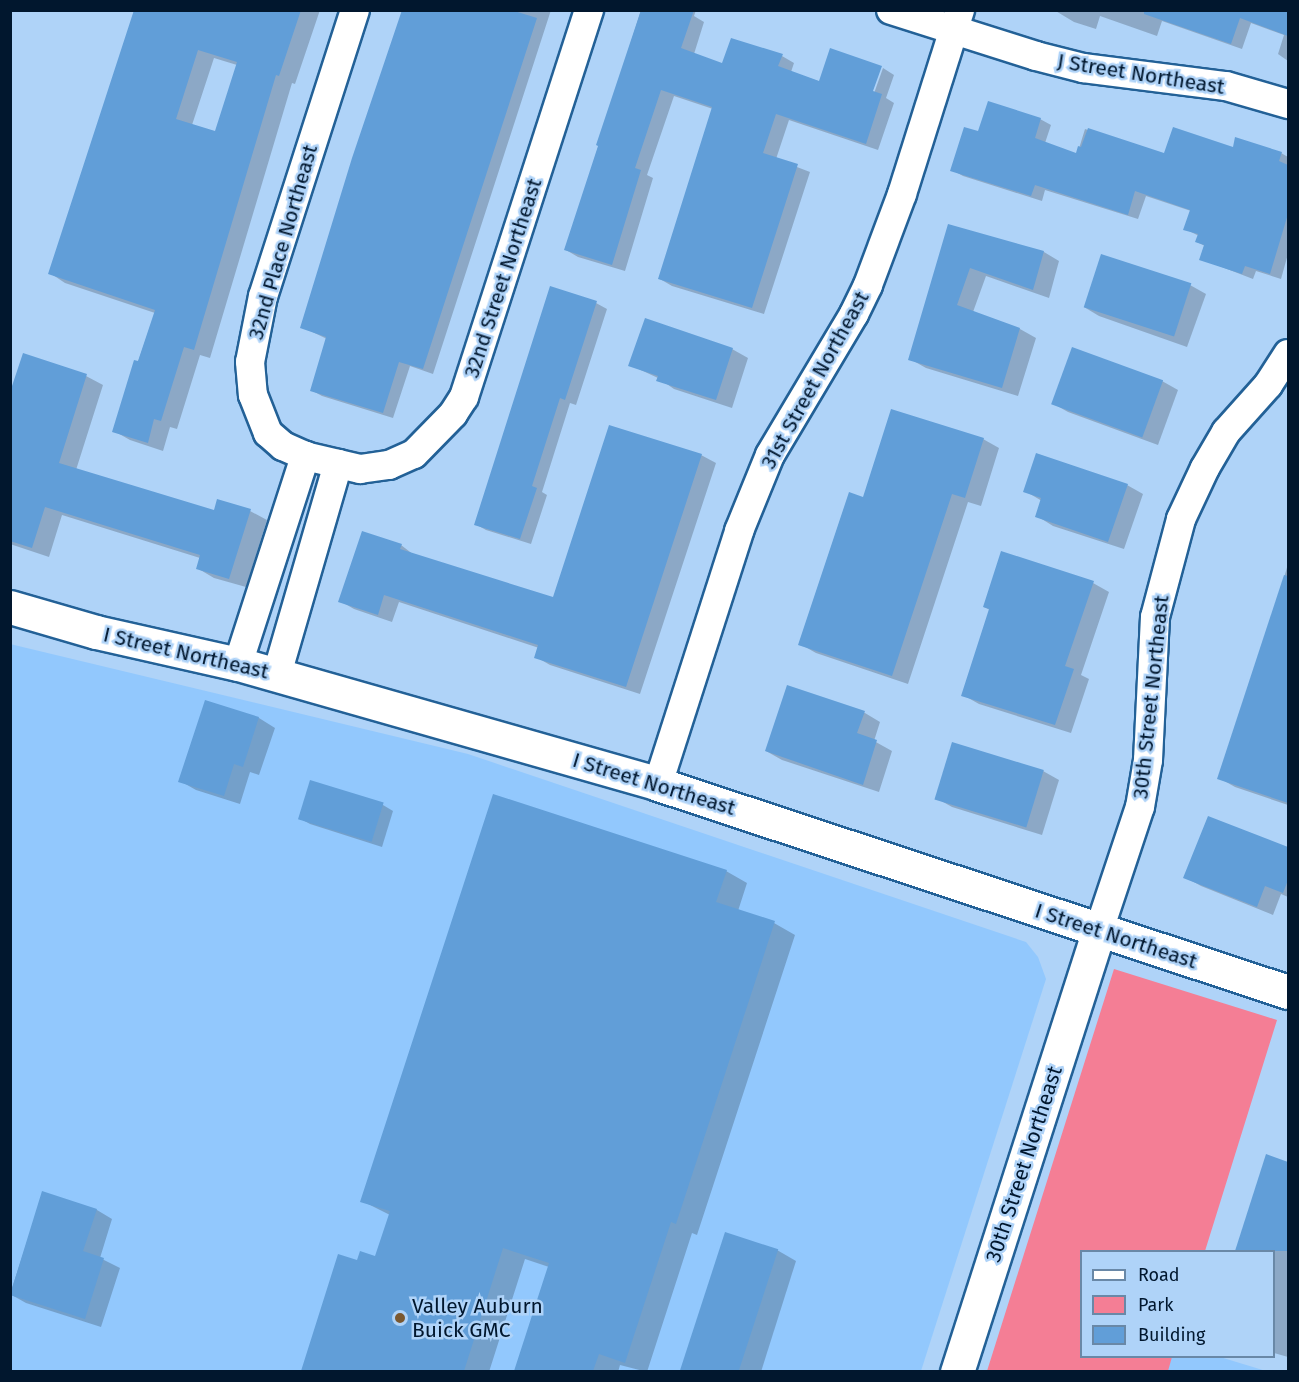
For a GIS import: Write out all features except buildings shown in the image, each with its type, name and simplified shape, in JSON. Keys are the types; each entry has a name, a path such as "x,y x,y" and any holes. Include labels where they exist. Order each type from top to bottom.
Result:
{"street":[{"name":"32nd Place Northeast","path":"305,456 283,446 268,434 254,395 250,362 263,296 355,10"},
{"name":"32nd Street Northeast","path":"305,456 360,469 389,465 414,454 453,414 464,397 589,10"},
{"name":"J Street Northeast","path":"891,10 957,21 1083,68 1226,86 1288,105"},
{"name":"31st Street Northeast","path":"658,784 739,531 770,455 855,314 868,285 902,194 957,21"},
{"name":"30th Street Northeast","path":"957,1371 1140,807 1148,760 1155,617 1181,519 1205,468 1226,432 1268,385 1288,354"},
{"path":"238,664 305,456"},
{"path":"277,674 338,464"},
{"name":"I Street Northeast","path":"10,607 96,632 277,674 658,784 1288,992"}],"shaded area":[{"path":"10,644 468,754 1026,942 1038,957 1046,979 921,1371 11,1371"},
{"path":"1171,1358 1223,1358 1266,1371 1167,1372"}],"green space":[{"path":"1114,969 1277,1020 1205,1250 1080,1250 1080,1358 1172,1358 1168,1371 987,1371"}],"place":[{"name":"Valley Auburn Buick GMC","path":"400,1318"}]}
